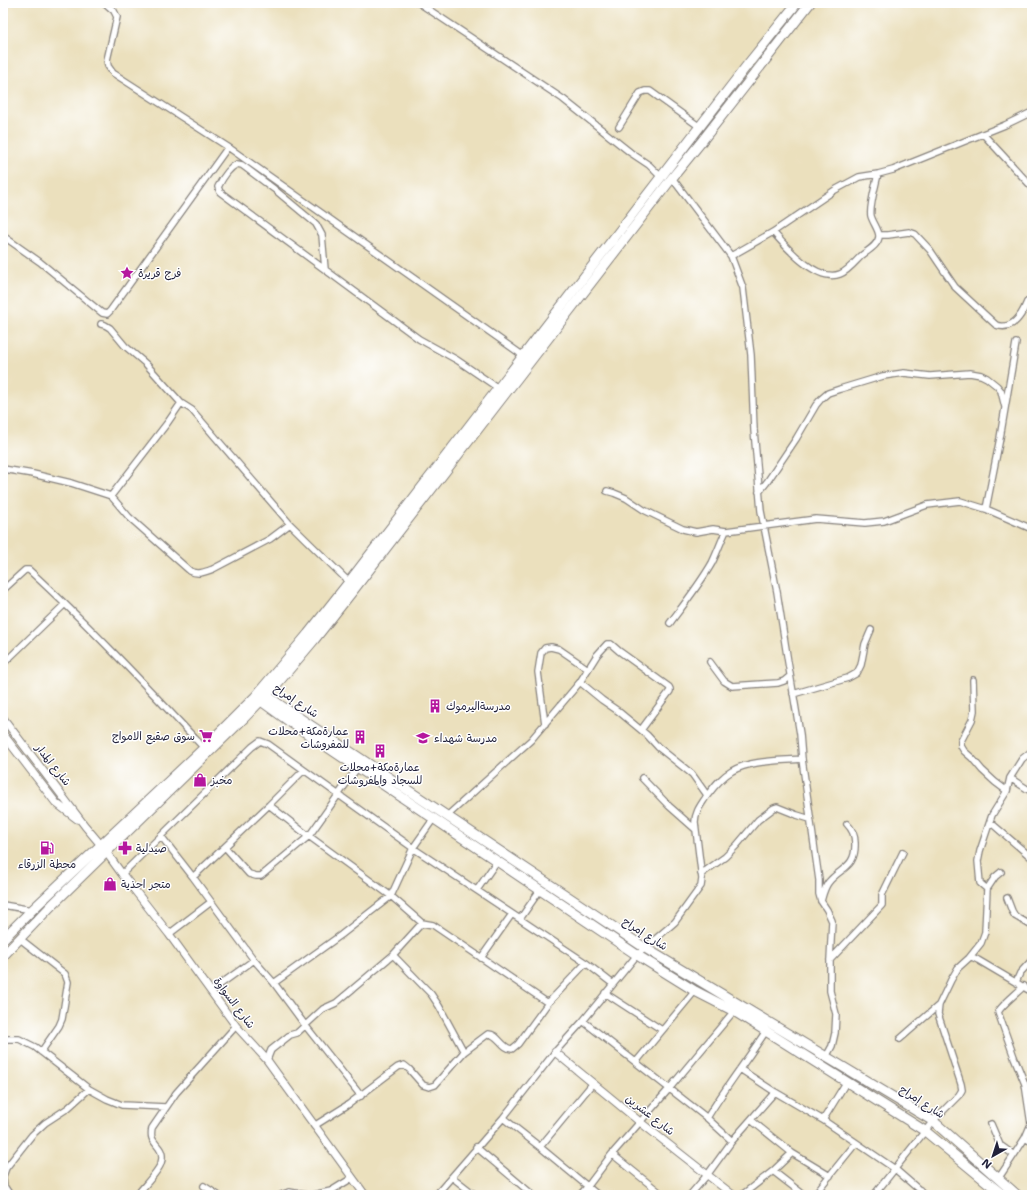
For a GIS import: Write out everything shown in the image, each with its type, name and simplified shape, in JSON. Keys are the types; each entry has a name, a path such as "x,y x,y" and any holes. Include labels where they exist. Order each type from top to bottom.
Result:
{"main road":[{"path":"527,359 661,177 797,3"},
{"path":"3,939 32,910 104,849 261,696 314,640 352,585 502,391 702,141 810,3"},
{"path":"694,135 702,141"},
{"path":"3,956 104,849 204,748 261,696"},
{"name":"شارع إمراح","path":"261,696 358,767 638,955 695,991 734,1011 925,1131 1003,1195"},
{"name":"شارع إمراح","path":"261,696 447,816 645,948 933,1121 1017,1195"}],"street":[{"path":"105,3 114,11 117,17 107,60 110,70 228,147 527,359"},
{"path":"419,3 563,99 631,153 649,165 661,177"},
{"path":"619,127 640,93 650,91 700,127"},
{"path":"731,256 772,232 835,190 860,177 900,168 1032,112"},
{"path":"983,134 1032,187"},
{"path":"3,236 40,262 102,313 107,314 228,147"},
{"path":"325,269 322,235 316,224 242,165 237,164 233,166 220,182 218,187 220,192 419,339 457,360 502,391"},
{"path":"772,232 803,262 818,272 830,276 846,271 867,250 874,246 880,235 871,215 878,174"},
{"path":"672,178 731,256 743,288 751,356 754,430 761,511 778,592 800,734 802,759 819,880 819,894 821,901 832,921 830,991 836,1014 835,1033 832,1046 826,1057"},
{"path":"880,235 888,236 909,232 915,234 930,250 955,287 996,325 1007,325 1015,322 1020,318 1028,302"},
{"path":"101,324 110,328 125,346 146,364 181,403 192,410 290,524 352,585"},
{"path":"986,509 1016,343"},
{"path":"759,492 796,439 816,405 828,393 883,376 904,373 930,376 970,373 981,375 997,386 1001,391 1005,407"},
{"path":"111,496 181,403"},
{"path":"3,469 71,483 111,496 129,517 190,571 198,574 213,569 270,539 290,524"},
{"path":"607,491 626,498 644,510 683,528 696,532 713,529 726,531 816,519 865,523 884,521 927,505 960,501 986,509 1032,529"},
{"path":"670,623 700,583 726,531"},
{"path":"3,590 28,569 122,661 204,748"},
{"path":"3,664 65,604"},
{"path":"793,694 848,678 857,673 861,665 865,644 871,630"},
{"path":"447,816 518,753 539,732 580,682 607,644 611,644 670,689 641,730"},
{"path":"545,724 538,672 541,653 545,648 551,647 559,649 588,669"},
{"path":"710,662 724,681 732,686 778,683 784,681 790,676"},
{"path":"973,680 974,710 972,720 961,741 961,746 990,778 1007,791"},
{"path":"580,682 641,730 658,747 692,774 707,795"},
{"name":"شارع المدار","path":"3,718 85,826"},
{"path":"3,734 56,803 85,826"},
{"path":"122,874 252,747 260,741 268,744 414,848 586,963 612,984"},
{"path":"987,889 980,883 978,861 980,851 996,808 1007,791 1010,778 1022,759 1032,751"},
{"path":"436,1195 476,1147 503,1118 555,1052 583,1021 612,984 645,948 675,922 701,886 702,879 695,816 707,795 722,778 732,770 764,762 802,759"},
{"path":"225,847 249,874 261,876 308,836 358,767"},
{"path":"193,877 304,770"},
{"path":"642,778 669,806 696,829"},
{"path":"1010,778 1032,792"},
{"path":"269,805 308,836 391,896 422,923 433,926 548,1003"},
{"path":"701,874 725,857 758,820 774,808 777,807 797,816 810,819"},
{"path":"274,983 341,935 391,896 414,848 434,818"},
{"path":"990,822 1032,858"},
{"path":"821,901 824,890 829,882 848,866 853,859 855,851 855,837 847,824"},
{"name":"شارع السواوة","path":"85,826 169,934 212,991 236,1026 267,1060 363,1194"},
{"path":"161,836 254,960 274,983 361,1096"},
{"path":"830,960 882,905 882,896 903,852"},
{"path":"477,890 497,861"},
{"path":"874,1195 933,1121 959,1095 962,1090 938,1014 939,1004 958,968 969,958 981,943 985,932 987,889 995,877 1001,872"},
{"path":"520,919 540,890"},
{"path":"1006,898 1015,916 1032,926"},
{"path":"169,934 212,902"},
{"path":"3,905 32,910"},
{"path":"481,958 512,914"},
{"path":"267,1060 271,1050 290,1035 297,1033 323,1009 336,1002 393,955 422,923"},
{"path":"19,938 65,974 68,982 62,1019 59,1026 41,1052"},
{"path":"393,955 431,994 440,1006 464,1052"},
{"path":"969,958 972,957 978,960 1032,992"},
{"path":"212,991 254,960"},
{"path":"1016,982 1020,973 1032,960"},
{"path":"314,1126 361,1096 398,1067 404,1065 423,1085 429,1087 435,1086 464,1052 488,1034 493,1034 508,1049 512,1049 548,1003 586,963"},
{"path":"998,1179 1025,1138 1030,1124 1030,1102 1025,1084 998,1012 1000,1008 1024,986"},
{"path":"636,1062 695,991"},
{"path":"605,993 662,1030"},
{"path":"900,1039 939,1004"},
{"path":"580,1195 612,1154 670,1089 734,1011"},
{"path":"583,1021 707,1118 732,1141"},
{"path":"137,1195 162,1162 161,1151 150,1135 152,1128 166,1107 236,1026"},
{"path":"707,1118 722,1093 766,1031"},
{"path":"3,1040 19,1039 35,1048 89,1089 107,1099 122,1105 166,1107"},
{"name":"شارع عشرين","path":"555,1052 640,1122 733,1195"},
{"path":"740,1069 775,1092 823,1120 895,1169 918,1193 925,1195"},
{"path":"823,1120 847,1082"},
{"path":"540,1147 593,1083"},
{"path":"3,1176 6,1168 32,1135 45,1123 68,1108 89,1089"},
{"path":"690,1195 708,1174 732,1141 775,1092"},
{"path":"503,1118 598,1195"},
{"path":"751,1120 792,1152 830,1176"},
{"path":"991,1124 1000,1144 1014,1156"},
{"path":"1025,1138 1032,1142"},
{"path":"814,1195 856,1143"},
{"path":"476,1147 533,1195"},
{"path":"742,1195 792,1152"},
{"path":"612,1154 663,1195"},
{"path":"772,1170 804,1195"},
{"path":"452,1177 475,1195"},
{"path":"313,1195 331,1191 352,1178"},
{"path":"3,1179 4,1186 10,1195"},
{"path":"204,1186 218,1195"},
{"path":"282,1195 289,1192 306,1195"}],"place":[{"name":"فرج قريرة","path":"127,273"},
{"name":"مدرسةاليرموك","path":"435,706"},
{"name":"سوق صقيع الامواج","path":"206,736"},
{"name":"عمارةمكة+محلات للمفروشات","path":"360,737"},
{"name":"مدرسة شهداء","path":"423,738"},
{"name":"عمارةمكة+محلات للسجاد والمفروشات","path":"380,751"},
{"name":"مخبز","path":"200,780"},
{"name":"محطة الزرقاء","path":"47,848"},
{"name":"صيدلية","path":"125,848"},
{"name":"متجر احذية","path":"110,884"}]}
